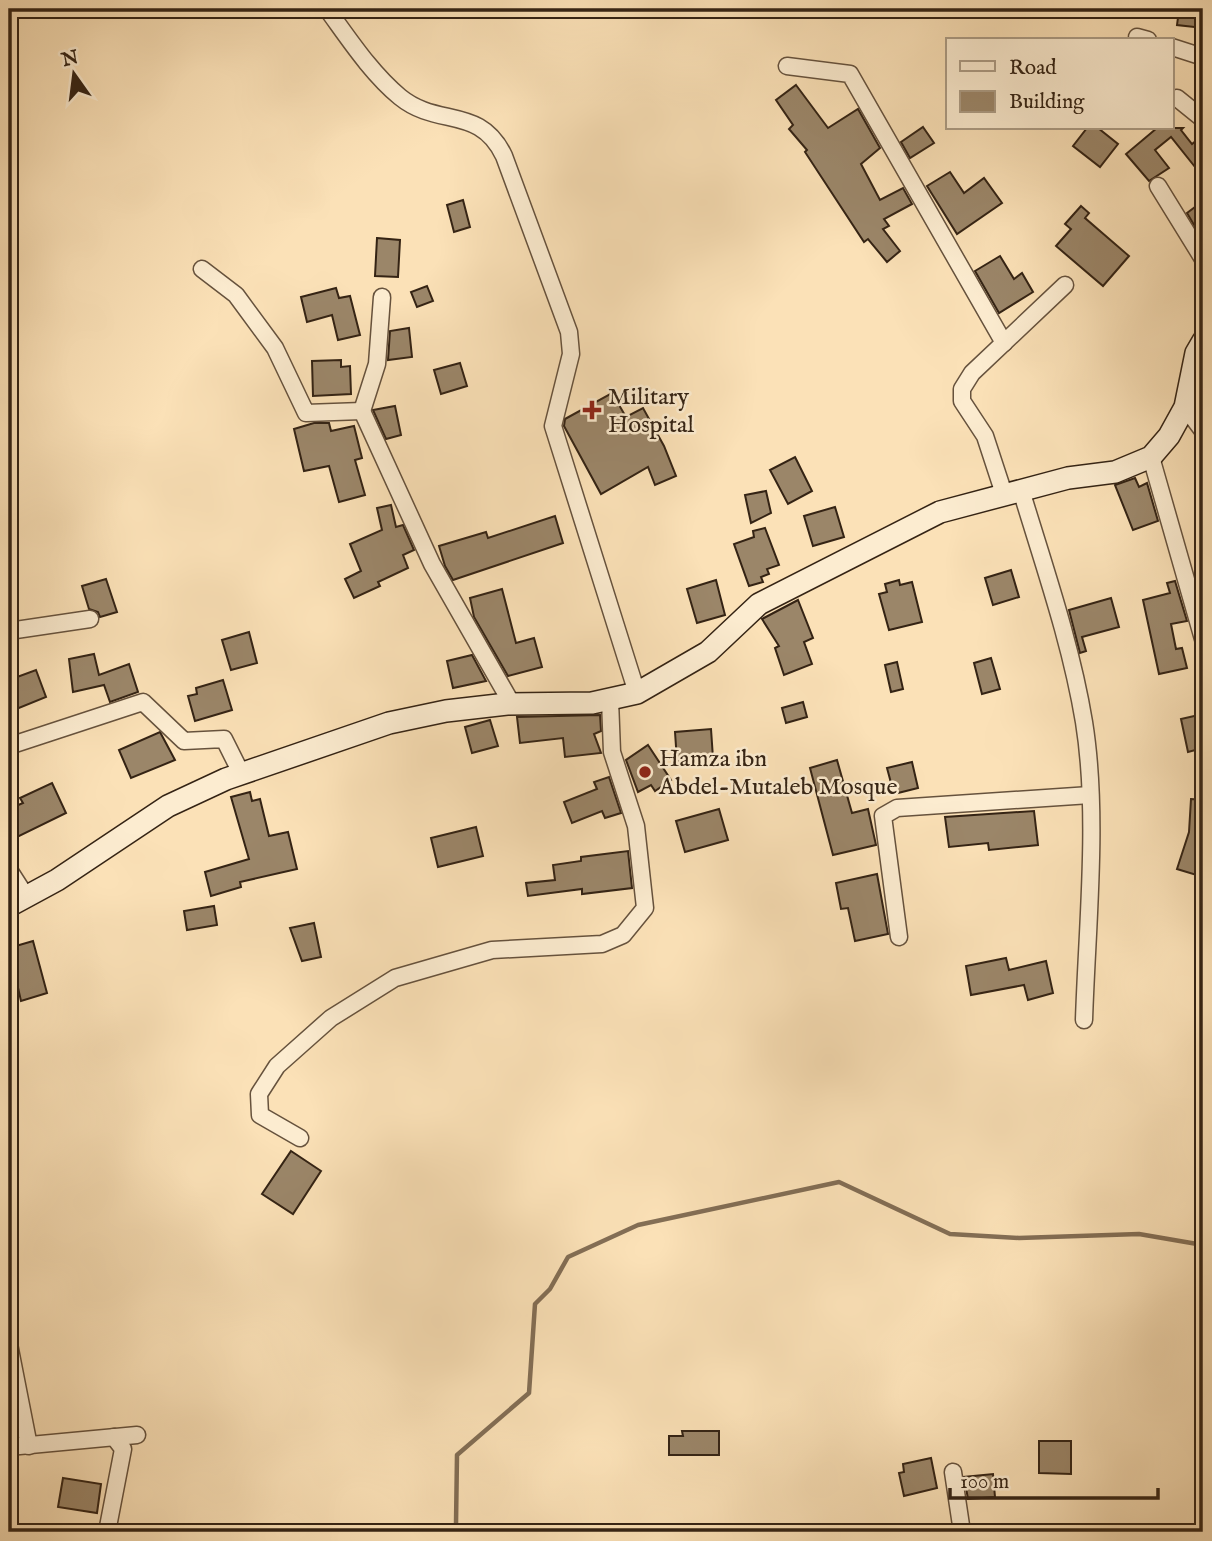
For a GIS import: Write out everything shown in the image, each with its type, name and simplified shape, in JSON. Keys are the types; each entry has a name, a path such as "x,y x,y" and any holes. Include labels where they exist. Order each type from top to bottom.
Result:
{"street":[{"path":"327,9 352,43 401,97 416,108 485,128 495,137 504,156 569,332 571,354 553,426 637,693"},
{"path":"1174,48 1203,57"},
{"path":"787,66 850,74 1004,343"},
{"path":"1177,98 1203,119"},
{"path":"1158,186 1203,259"},
{"path":"202,269 236,295 275,348 306,412 362,411"},
{"path":"1065,285 972,373 962,389 962,401 985,436 1012,492 1071,656 1084,723 1090,795 1084,1020"},
{"path":"382,297 377,364 362,411 432,564 512,704"},
{"path":"9,870 18,902 168,806 241,773 389,723 446,711 512,704 558,705 610,700 637,693 708,652 759,604 940,512 1068,478 1115,472 1151,457 1169,436 1185,407 1196,353 1203,341"},
{"path":"1185,407 1203,431"},
{"path":"1151,457 1203,639"},
{"path":"9,631 90,619"},
{"path":"300,1138 260,1115 259,1094 277,1066 331,1018 395,978 492,950 602,944 623,935 645,908 636,826 612,752 610,700"},
{"path":"9,746 143,702 184,741 224,739 241,773"},
{"path":"900,937 883,816 897,808 1090,795"},
{"path":"9,1344 29,1446"},
{"path":"9,1447 137,1435"},
{"path":"107,1532 123,1449 114,1437"},
{"path":"954,1472 962,1532"}],"building":[{"path":"1179,10 1203,13 1203,28 1177,25"},
{"path":"796,85 828,128 858,109 880,148 861,164 880,200 903,188 912,204 884,219 889,226 883,229 900,251 887,262 868,239 864,242 805,152 807,150 789,129 793,125 776,100"},
{"path":"923,127 934,143 910,158 901,142"},
{"path":"1183,128 1181,130 1192,144 1203,135 1203,177 1171,137 1155,150 1169,168 1149,181 1126,154 1155,130"},
{"path":"1085,130 1100,130 1118,144 1100,167 1073,146"},
{"path":"950,172 964,193 984,178 1002,203 957,234 927,186"},
{"path":"463,200 470,227 454,232 447,205"},
{"path":"1203,201 1203,226 1197,230 1187,213"},
{"path":"1081,206 1089,213 1085,218 1129,256 1103,286 1056,246 1071,229 1065,224"},
{"path":"377,238 400,240 398,277 375,276"},
{"path":"1000,256 1014,279 1022,273 1033,292 999,313 975,271"},
{"path":"427,286 433,301 417,307 411,292"},
{"path":"336,288 339,298 350,296 360,335 338,340 332,315 307,322 301,297"},
{"path":"409,328 412,357 388,360 390,331"},
{"path":"341,360 341,367 350,366 351,394 313,396 312,361"},
{"path":"460,363 467,386 441,394 434,370"},
{"path":"612,393 626,417 643,408 664,446 676,476 655,485 648,467 601,494 564,426 565,419"},
{"path":"395,406 401,435 386,439 373,410"},
{"path":"314,423 329,423 331,431 354,426 362,458 355,460 365,495 339,502 329,466 304,471 294,429"},
{"path":"795,457 812,491 788,504 770,470"},
{"path":"1135,478 1139,487 1147,483 1158,521 1133,530 1115,485"},
{"path":"766,491 771,513 751,523 745,495"},
{"path":"391,505 396,527 403,525 414,550 403,555 408,568 378,582 380,586 354,598 345,579 361,571 350,544 382,530 377,508"},
{"path":"835,507 844,537 813,546 804,516"},
{"path":"555,516 563,543 453,580 445,566 439,546 486,532 488,538"},
{"path":"765,528 779,565 767,569 769,574 761,577 763,582 749,586 734,544 754,537 753,531"},
{"path":"1011,570 1019,597 993,605 985,578"},
{"path":"106,579 117,612 100,617 98,612 89,609 82,586"},
{"path":"716,580 725,615 697,623 687,589"},
{"path":"899,580 900,585 912,582 922,622 889,630 879,594 887,592 885,584"},
{"path":"1175,581 1187,621 1171,624 1176,649 1182,648 1187,668 1159,674 1143,600 1170,593 1167,583"},
{"path":"502,589 516,643 534,638 542,667 508,676 474,617 470,598"},
{"path":"1111,598 1119,627 1082,637 1086,651 1080,653 1069,610"},
{"path":"798,600 813,638 804,642 812,664 784,675 775,648 779,646 762,619"},
{"path":"249,632 257,663 231,670 222,640"},
{"path":"94,654 99,675 129,664 138,692 110,702 104,685 73,692 69,659"},
{"path":"472,655 486,681 453,688 447,661"},
{"path":"991,658 1000,689 982,694 974,663"},
{"path":"897,662 903,689 891,692 885,665"},
{"path":"36,670 46,697 9,712 9,680"},
{"path":"223,680 232,710 195,721 188,696 197,694 196,688"},
{"path":"803,702 807,717 786,723 782,708"},
{"path":"1203,714 1203,748 1188,752 1181,719"},
{"path":"600,715 601,731 594,734 601,753 565,757 563,738 520,743 517,717"},
{"path":"490,720 498,746 472,753 465,727"},
{"path":"711,729 713,758 677,761 675,732"},
{"path":"160,732 175,760 131,778 119,750"},
{"name":"Hamza ibn Abdel-Mutaleb Mosque","path":"648,745 671,780 655,791 651,785 638,792 626,760"},
{"path":"837,760 852,813 868,809 876,845 833,855 810,768"},
{"path":"912,762 918,788 894,794 887,768"},
{"path":"609,777 621,813 605,818 602,811 572,823 564,802 597,789 594,782"},
{"path":"52,783 66,813 9,841 9,809 23,803 20,798"},
{"path":"250,792 252,801 260,799 269,836 288,832 297,869 240,882 241,887 211,896 205,872 249,859 231,797"},
{"path":"1191,799 1203,800 1203,877 1177,869 1189,832"},
{"path":"719,809 728,840 685,852 676,821"},
{"path":"1034,811 1038,845 989,850 988,843 949,847 945,817"},
{"path":"476,827 483,856 438,867 431,838"},
{"path":"628,851 632,888 582,894 582,889 528,896 526,883 555,880 553,865 581,861 581,857"},
{"path":"877,874 888,934 855,941 848,908 841,909 836,883"},
{"path":"214,906 217,925 187,930 184,911"},
{"path":"314,923 321,957 302,961 290,928"},
{"path":"33,941 47,993 21,1001 9,948"},
{"path":"1006,958 1009,970 1046,961 1053,993 1028,1000 1024,985 971,995 966,966"},
{"path":"291,1151 321,1171 293,1214 262,1194"},
{"path":"682,1431 719,1431 719,1455 669,1455 669,1436 683,1436"},
{"path":"1039,1441 1071,1441 1071,1474 1039,1473"},
{"path":"931,1458 937,1488 904,1496 899,1473 904,1472 903,1464"},
{"path":"993,1474 995,1497 968,1499 964,1477"},
{"path":"63,1478 101,1484 97,1513 58,1507"}],"waterway":[{"path":"453,1532 456,1524 457,1455 529,1393 535,1304 550,1289 568,1257 638,1225 839,1182 950,1234 1019,1238 1139,1234 1203,1245"}],"place":[{"name":"Military Hospital","path":"592,410"},
{"name":"Hamza ibn Abdel-Mutaleb Mosque","path":"645,772"}]}
